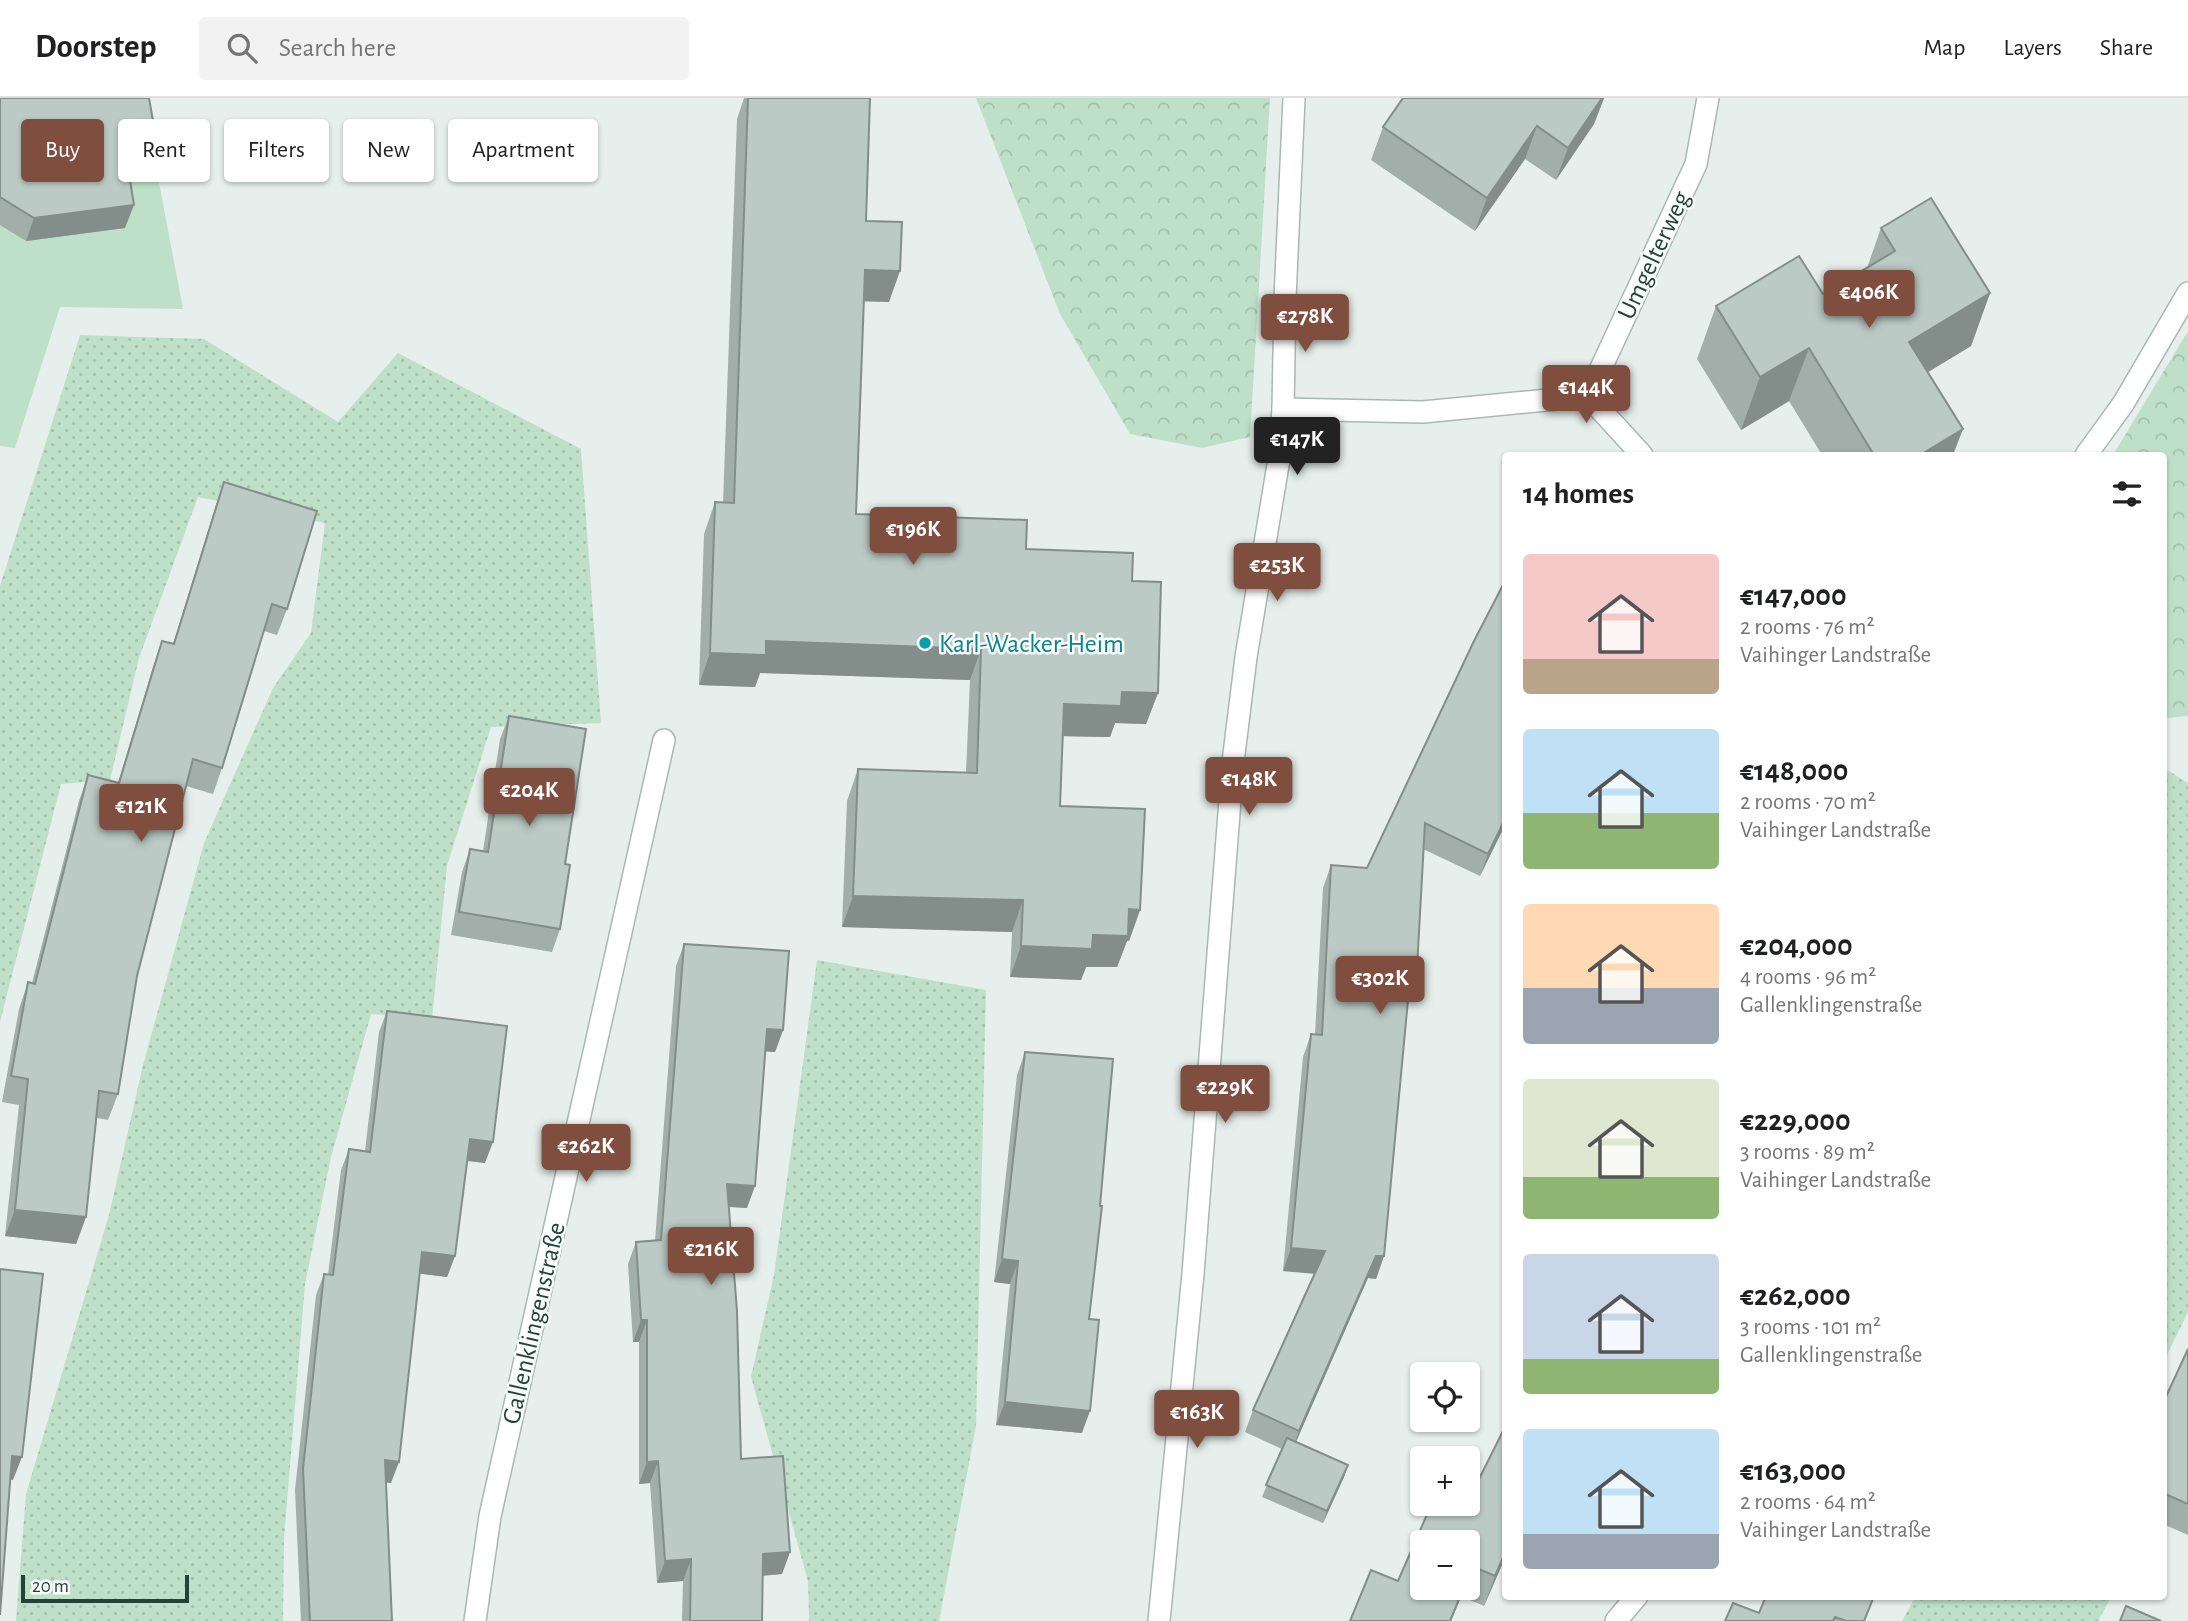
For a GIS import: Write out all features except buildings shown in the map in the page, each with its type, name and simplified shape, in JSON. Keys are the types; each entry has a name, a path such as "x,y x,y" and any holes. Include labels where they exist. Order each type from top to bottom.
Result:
{"street":[{"path":"1159,1621 1194,1260 1233,762 1246,657 1279,459 1294,98"},
{"name":"Umgelterweg","path":"1588,396 1696,164 1708,98"},
{"path":"2088,452 2123,404 2188,293"},
{"path":"1283,409 1423,412 1588,396 1639,452"},
{"name":"Gallenklingenstraße","path":"475,1621 490,1516 664,740"},
{"path":"1616,1621 1634,1600"}],"green space":[{"path":"0,98 143,98 147,119 118,119 118,182 159,182 183,309 60,307 15,448 0,446"},
{"path":"976,98 1270,98 1250,437 1202,448 1130,434 1060,314"},
{"path":"2188,331 2188,716 2167,718 2167,452 2115,452"},
{"path":"80,335 204,339 338,422 398,353 581,449 601,723 491,727 447,866 432,1019 371,1014 331,1157 305,1284 284,1539 283,1621 16,1621 26,1494 109,1215 143,1065 204,843 273,688 311,633 325,523 198,497 139,658 110,780 61,784 0,1022 0,586"},
{"path":"2167,770 2188,783 2188,1312 2167,1355"},
{"path":"817,960 986,990 976,1426 939,1621 809,1621 808,1581 751,1377 774,1275"},
{"path":"1914,1600 2110,1600 2098,1621 1902,1621"}],"place":[{"name":"Karl-Wacker-Heim","path":"925,643"}]}
